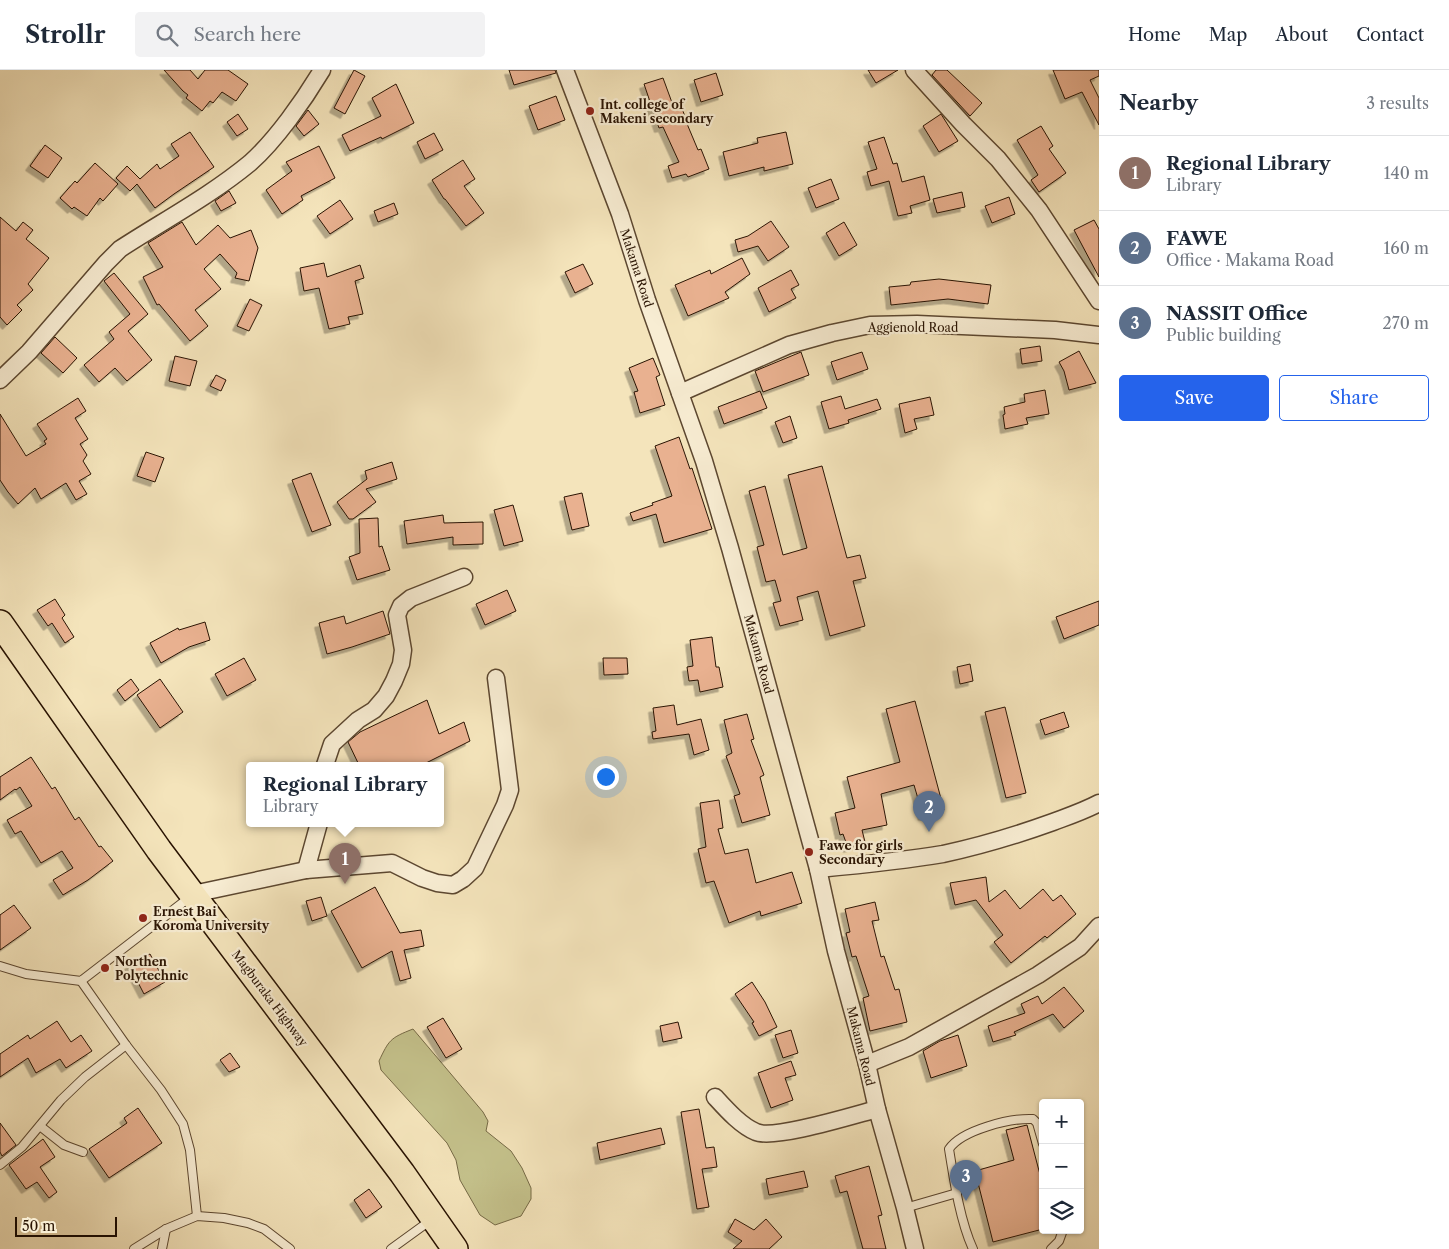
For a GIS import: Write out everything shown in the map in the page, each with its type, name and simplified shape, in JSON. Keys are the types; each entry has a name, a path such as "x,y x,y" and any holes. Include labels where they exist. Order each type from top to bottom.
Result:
{"main road":[{"name":"Magburaka Highway","path":"0,623 159,850 402,1173 455,1249"}],"street":[{"path":"0,380 29,352 106,262 120,249 224,183 251,162 269,144 313,86 322,70"},
{"name":"Makama Road","path":"565,70 620,214 647,300 704,461 730,548 818,870 836,951 915,1249"},
{"path":"914,70 956,118 998,159 1039,210 1099,301"},
{"name":"Aggienold Road","path":"680,393 789,345 870,325 917,324 1055,330 1099,335"},
{"path":"326,762 332,744 358,720 374,710 386,696 394,681 401,664 403,650 397,615 401,606 411,598 464,576"},
{"path":"193,894 306,870 392,863 436,883 453,885 464,879 475,868 483,854 492,830 506,805 510,790 496,678"},
{"path":"818,870 942,854 983,845 1038,827 1099,803"},
{"path":"306,870 318,827"},
{"path":"867,1064 909,1046 1038,975 1080,947 1099,926"},
{"path":"715,1096 727,1110 757,1133 797,1130 877,1109"}],"lane":[{"path":"0,966 26,974 81,981 193,894"},
{"path":"81,981 126,1045 161,1090 183,1124 190,1150 196,1216"},
{"path":"0,1165 22,1147 61,1100 85,1077 126,1045"},
{"path":"973,1249 957,1193 949,1148 953,1142 964,1135 996,1124 1033,1119 1039,1132"},
{"path":"40,1126 64,1145 82,1152"},
{"path":"905,1208 957,1193"},
{"path":"134,1249 166,1229 196,1216 224,1218 248,1223 264,1229 290,1249"},
{"path":"391,1249 433,1219"},
{"path":"162,1249 166,1229"},
{"path":"1051,1249 1059,1241 1062,1234"}],"shaded area":[{"path":"413,1029 483,1112 488,1121 486,1131 511,1151 522,1168 531,1188 531,1199 521,1216 495,1225 480,1215 460,1180 456,1160 447,1143 381,1070 379,1061 391,1040"}],"building":[{"path":"164,70 190,70 198,79 205,70 228,70 248,84 236,101 222,92 213,103 210,101 202,111 186,98 188,95"},
{"path":"354,70 365,76 345,114 334,108"},
{"path":"509,70 555,70 556,73 514,85"},
{"path":"868,70 898,70 876,83"},
{"path":"936,70 947,70 982,103 970,116 932,75"},
{"path":"1053,70 1099,70 1099,76 1090,80 1099,98 1099,125 1082,92 1065,99"},
{"path":"716,73 723,95 701,102 694,80"},
{"path":"663,78 674,108 681,106 698,150 701,149 709,169 688,177 686,174 672,178 668,166 679,162 663,127 659,128 644,84"},
{"path":"396,84 414,123 382,139 381,137 350,151 342,135 381,116 372,98"},
{"path":"556,96 565,120 538,130 529,106"},
{"path":"308,110 319,124 304,136 296,126"},
{"path":"238,114 248,129 237,136 227,122"},
{"path":"941,114 958,141 939,152 923,126"},
{"path":"1041,126 1053,146 1049,149 1066,173 1039,192 1031,180 1038,175 1017,140"},
{"path":"190,132 214,167 155,208 137,184 130,191 116,178 127,166 140,179 157,164 160,169 179,156 171,144"},
{"path":"786,132 793,164 764,171 764,167 729,176 723,152 758,143 757,138"},
{"path":"434,133 443,150 425,159 417,142"},
{"path":"884,137 893,164 897,163 902,182 924,176 930,200 910,206 912,213 898,216 889,181 871,186 867,172 877,169 868,142"},
{"path":"45,145 62,158 48,178 30,166"},
{"path":"319,146 335,178 301,196 303,200 282,214 266,190 292,171 286,162"},
{"path":"463,160 475,179 464,186 484,213 466,226 444,199 432,180"},
{"path":"95,163 118,184 103,201 100,198 87,216 74,207 72,209 60,198"},
{"path":"831,179 839,199 816,208 808,188"},
{"path":"229,191 236,203 221,211 215,201"},
{"path":"962,192 965,207 937,213 933,199"},
{"path":"1009,197 1015,214 992,223 985,206"},
{"path":"340,200 353,219 330,234 317,216"},
{"path":"394,203 398,214 378,222 374,211"},
{"path":"0,217 16,231 23,222 33,230 26,239 49,258 28,284 33,290 17,305 22,310 7,325 0,317"},
{"path":"1094,220 1099,229 1099,277 1074,230"},
{"path":"771,221 789,247 768,261 758,246 738,252 735,240 748,236"},
{"path":"182,222 196,245 218,225 230,238 251,230 258,248 249,281 235,278 237,273 220,254 204,269 221,289 195,310 208,326 190,341 159,304 157,305 143,277 163,267 148,243"},
{"path":"844,222 857,245 839,256 826,233"},
{"path":"742,258 750,274 725,292 729,298 688,316 675,285 710,270 711,274"},
{"path":"324,263 327,277 360,265 364,278 355,281 363,314 348,317 350,324 329,329 319,288 304,291 300,268"},
{"path":"583,264 593,284 575,293 565,272"},
{"path":"791,270 799,285 791,289 796,298 769,312 758,288"},
{"path":"114,273 148,314 128,331 152,360 127,381 115,368 99,382 84,365 114,339 109,332 130,314 104,281"},
{"path":"939,279 991,285 988,304 948,299 891,305 889,287"},
{"path":"250,299 262,305 249,331 237,326"},
{"path":"55,337 77,358 63,373 41,353"},
{"path":"1040,346 1042,361 1022,364 1020,349"},
{"path":"1079,351 1096,383 1069,390 1064,371 1059,362"},
{"path":"801,352 809,375 763,392 755,371"},
{"path":"862,352 868,369 837,380 831,362"},
{"path":"175,356 197,361 190,386 169,381"},
{"path":"653,358 660,375 656,377 665,405 640,413 634,392 638,391 629,368"},
{"path":"216,375 226,380 221,391 210,386"},
{"path":"1045,390 1049,414 1026,418 1028,424 1005,429 1004,407 1025,402 1024,394"},
{"path":"760,391 767,408 724,424 718,407"},
{"path":"841,396 845,409 877,399 881,409 848,420 849,423 829,429 821,402"},
{"path":"930,397 934,415 914,419 917,429 905,433 899,404"},
{"path":"78,398 86,411 75,418 88,439 80,444 87,455 83,461 91,474 79,481 87,494 76,500 66,483 41,499 35,488 18,504 0,480 0,414 26,456 46,444 44,441 47,439 37,424"},
{"path":"790,416 797,438 783,443 775,422"},
{"path":"679,437 690,469 692,468 712,529 664,543 656,514 633,521 630,513 672,496 655,446"},
{"path":"146,452 164,458 155,482 137,476"},
{"path":"392,462 397,479 366,489 376,502 353,519 349,519 337,502 367,479 365,471"},
{"path":"822,466 847,558 860,555 866,578 853,581 865,626 830,636 818,591 797,597 803,620 780,626 773,603 781,601 775,580 766,582 757,547 764,545 749,491 765,486 783,555 807,548 788,475"},
{"path":"311,473 331,525 312,532 292,480"},
{"path":"582,493 589,526 572,530 564,497"},
{"path":"513,505 523,541 504,546 494,510"},
{"path":"443,515 444,523 483,522 483,544 453,545 453,537 407,544 404,521"},
{"path":"378,518 379,547 382,546 390,570 357,580 349,557 360,553 359,519"},
{"path":"507,590 516,611 485,625 476,604"},
{"path":"55,599 65,615 62,618 74,637 65,643 52,623 48,626 37,610"},
{"path":"1099,601 1099,625 1064,639 1056,617"},
{"path":"383,611 390,634 327,654 319,623 344,616 346,624"},
{"path":"205,622 210,640 189,647 161,663 150,643 178,628 179,630"},
{"path":"712,637 716,667 719,667 723,687 700,692 698,680 689,681 687,667 693,666 690,640"},
{"path":"244,658 256,680 227,696 215,674"},
{"path":"603,658 627,658 628,674 604,675"},
{"path":"970,664 973,681 960,684 957,667"},
{"path":"131,679 139,690 125,701 117,690"},
{"path":"160,679 183,712 160,728 137,695"},
{"path":"427,700 439,734 464,722 470,741 428,762 358,762 348,742 360,732"},
{"path":"915,701 944,810 923,816 914,785 881,794 887,825 862,830 865,842 848,848 843,834 840,835 835,813 855,808 847,777 900,762 886,709"},
{"path":"674,705 677,725 701,719 709,750 694,755 689,734 653,739 652,732 656,731 653,708"},
{"path":"1005,707 1026,793 1006,798 985,712"},
{"path":"1064,712 1069,727 1045,735 1040,720"},
{"path":"747,714 754,739 751,740 764,775 760,777 770,815 742,823 734,796 740,794 726,756 732,753 724,720"},
{"path":"31,757 52,789 55,787 75,820 79,817 99,847 101,846 113,861 88,880 63,895 53,880 73,868 62,851 41,863 21,831 15,834 7,820 32,806 20,787 0,800 0,777"},
{"path":"719,800 723,828 718,829 725,854 748,849 756,883 792,872 802,903 761,916 760,911 729,923 714,881 706,883 698,849 706,847 700,803"},
{"path":"986,877 989,902 1005,890 1020,909 1043,889 1053,901 1061,895 1076,914 1047,938 1045,936 1011,963 994,942 1003,935 976,900 955,905 950,883"},
{"path":"375,887 400,933 421,930 424,946 404,950 411,978 400,981 392,951 362,968 331,911"},
{"path":"321,897 327,916 312,921 306,901"},
{"path":"875,902 879,920 872,921 881,957 884,956 895,990 899,989 907,1022 870,1031 863,998 869,996 856,956 852,957 846,933 850,932 845,909"},
{"path":"14,905 31,928 0,950 0,915"},
{"path":"150,954 165,982 144,994 129,965"},
{"path":"752,982 765,1002 777,1027 759,1036 752,1023 754,1022 735,994"},
{"path":"1064,987 1084,1011 1064,1028 1053,1014 1014,1032 1016,1035 993,1042 988,1026 1025,1013 1021,1004 1038,996 1042,1004"},
{"path":"443,1018 462,1049 446,1058 427,1027"},
{"path":"57,1021 71,1042 81,1035 92,1051 66,1068 60,1059 36,1073 28,1058 0,1077 0,1054 28,1035 30,1039"},
{"path":"678,1022 682,1038 663,1042 660,1026"},
{"path":"791,1030 798,1053 783,1058 775,1035"},
{"path":"958,1035 967,1066 931,1078 923,1051 940,1041"},
{"path":"230,1053 240,1067 229,1072 220,1060"},
{"path":"791,1061 796,1075 785,1078 793,1100 771,1108 758,1073"},
{"path":"138,1108 162,1143 109,1178 89,1149 127,1123 124,1118"},
{"path":"699,1109 706,1148 714,1147 717,1167 702,1169 709,1207 697,1209 681,1112"},
{"path":"0,1123 16,1145 2,1156 0,1152"},
{"path":"1027,1125 1039,1171 1039,1230 993,1242 975,1171 1014,1160 1006,1130"},
{"path":"661,1128 665,1144 600,1160 597,1143"},
{"path":"43,1139 55,1157 40,1167 57,1192 49,1198 37,1182 26,1189 9,1165"},
{"path":"869,1166 882,1215 878,1216 886,1249 863,1249 847,1191 840,1193 835,1176"},
{"path":"804,1171 808,1187 769,1195 766,1179"},
{"path":"369,1189 382,1207 366,1218 354,1200"},
{"path":"735,1219 754,1230 766,1219 782,1237 769,1249 733,1249 742,1241 728,1232"}],"place":[{"name":"Int. college of Makeni secondary","path":"590,111"},
{"name":"FAWE","path":"929,832"},
{"name":"Fawe for girls Secondary","path":"809,852"},
{"name":"Regional Library","path":"345,884"},
{"name":"Ernest Bai Koroma University","path":"143,918"},
{"name":"Northen Polytechnic","path":"105,968"},
{"name":"NASSIT Office","path":"966,1201"}]}
